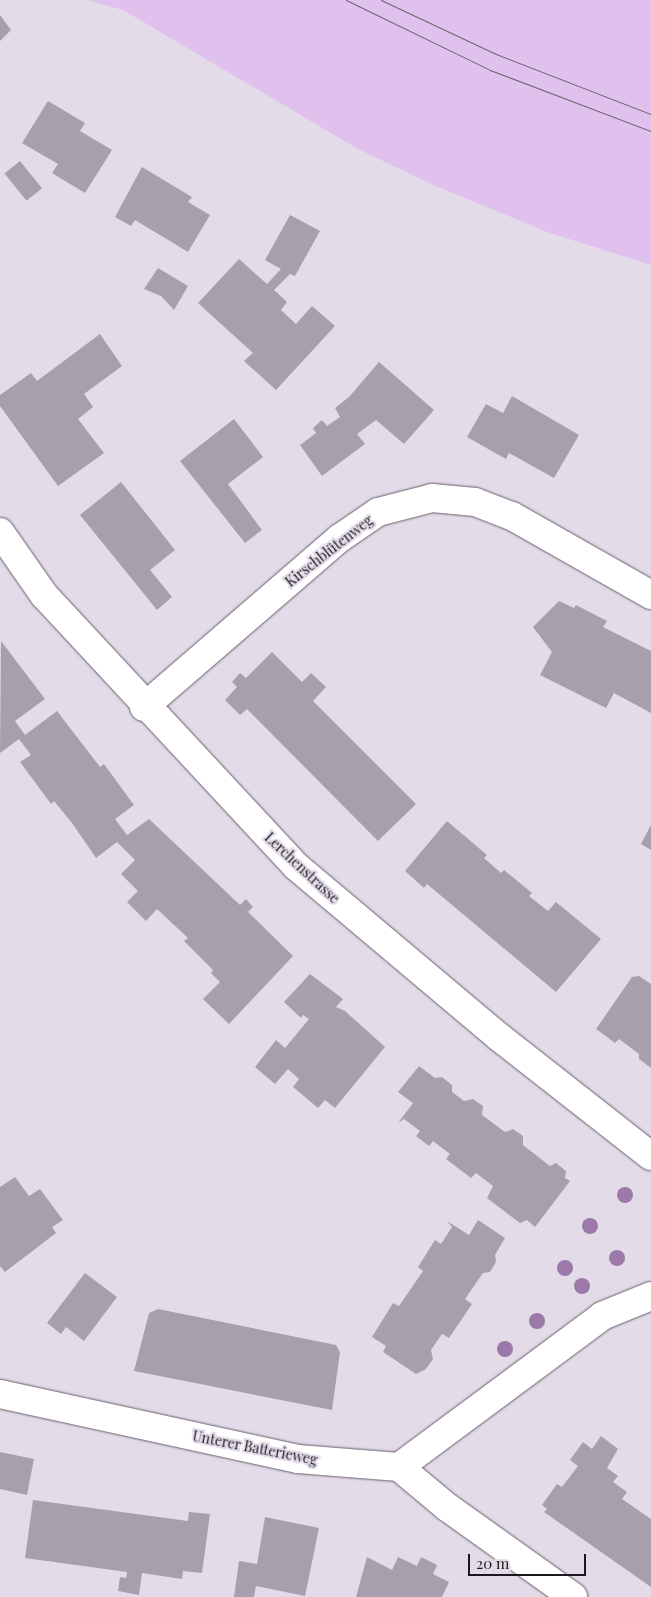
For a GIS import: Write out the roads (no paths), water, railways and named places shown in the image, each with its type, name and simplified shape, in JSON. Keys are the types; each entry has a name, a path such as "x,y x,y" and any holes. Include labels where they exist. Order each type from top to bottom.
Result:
{"street":[{"name":"Kirschblütenweg","path":"144,706 340,538 378,512 432,498 475,502 512,516 651,595"},
{"name":"Lerchenstrasse","path":"0,532 44,595 144,706 297,867 499,1037 651,1156"},
{"path":"573,1597 447,1507 398,1467 602,1316 648,1295"},
{"name":"Unterer Batterieweg","path":"1,1393 298,1459 398,1467"}],"tram line":[{"path":"346,0 490,70 651,131"},
{"path":"381,0 496,54 651,114"}]}
